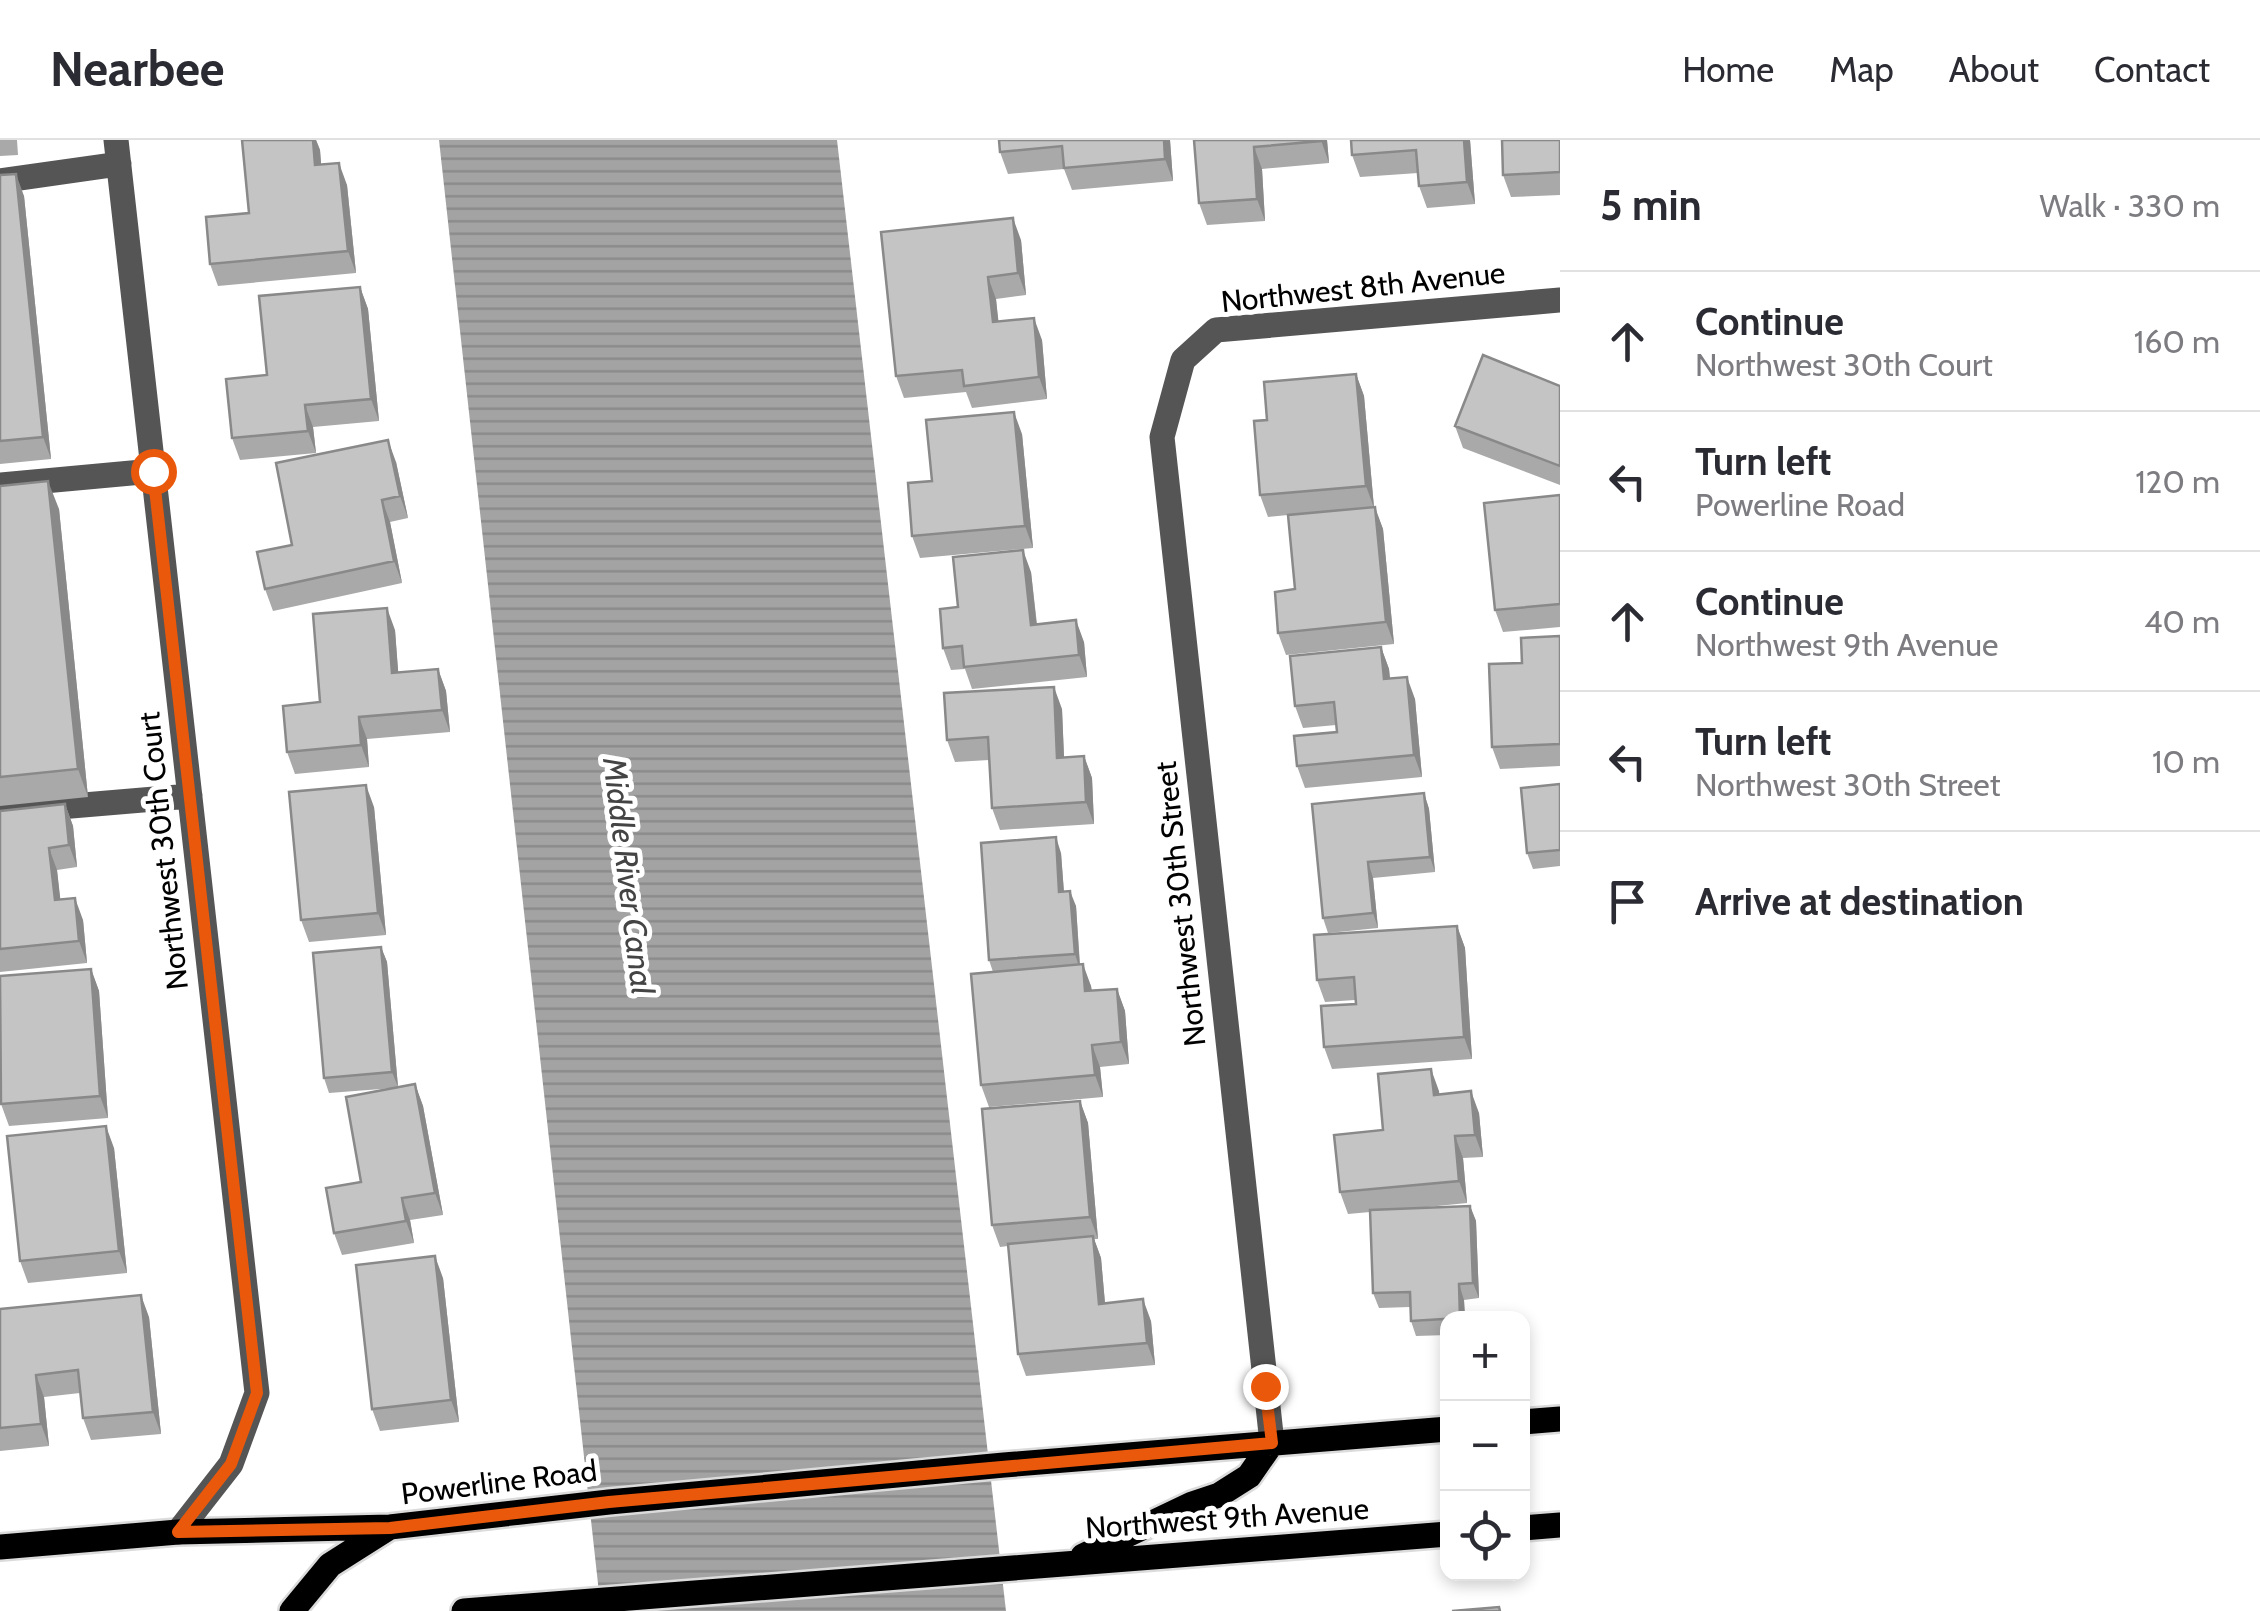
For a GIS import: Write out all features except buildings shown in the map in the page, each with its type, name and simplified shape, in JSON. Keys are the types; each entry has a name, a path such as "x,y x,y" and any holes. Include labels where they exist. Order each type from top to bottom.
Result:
{"main road":[{"path":"1530,1421 1560,1419"},
{"path":"1068,1564 1192,1504 1219,1495 1249,1476 1272,1443 1440,1430"},
{"name":"Powerline Road","path":"0,1547 178,1532 390,1528 609,1502 1272,1443"},
{"path":"1530,1527 1560,1525"},
{"path":"292,1611 330,1565 390,1528"},
{"name":"Northwest 9th Avenue","path":"464,1611 1440,1535"}],"street":[{"path":"0,181 118,152"},
{"name":"Northwest 30th Court","path":"118,152 257,1393 231,1464 178,1532"},
{"name":"Northwest 8th Avenue","path":"1183,360 1216,330 1560,300"},
{"name":"Northwest 30th Street","path":"1183,360 1162,437 1272,1443"},
{"path":"0,485 153,471"},
{"path":"0,812 190,796"}],"water":[{"name":"Middle River Canal","path":"439,140 837,140 1006,1611 601,1611"}],"route":[{"path":"153,471 257,1393 231,1464 178,1532 390,1528 609,1502 1272,1443 1265,1386"}]}
